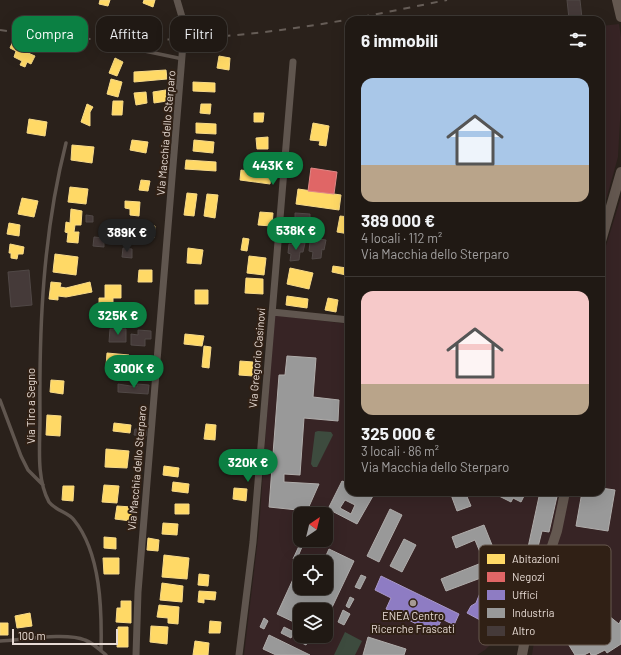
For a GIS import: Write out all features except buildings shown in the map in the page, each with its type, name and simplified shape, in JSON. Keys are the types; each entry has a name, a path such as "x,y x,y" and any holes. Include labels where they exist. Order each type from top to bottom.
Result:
{"street":[{"path":"177,0 182,16"},
{"path":"617,0 621,17"},
{"name":"Via Macchia dello Sterparo","path":"136,655 138,592 183,52"},
{"name":"Via Gregorio Casinovi","path":"240,655 253,542 293,62"},
{"path":"605,227 621,172"},
{"path":"272,312 345,320"},
{"path":"552,545 564,496"},
{"path":"522,655 524,645"}],"lane":[{"path":"149,52 183,59"},
{"name":"Via Tiro a Segno","path":"66,142 56,185 43,288 40,383 41,465 44,486 51,504 70,516 77,524 91,551 101,616 101,651"},
{"path":"0,400 21,456 28,470 44,486"},
{"path":"0,641 60,638 81,639 106,655"}],"shaded area":[{"path":"619,24 621,37 621,103 618,157 605,204 605,26"},
{"path":"621,197 621,655 532,655 533,645 611,645 611,545 553,545 566,496 605,496 605,249"},
{"path":"274,315 345,324 345,496 558,496 554,529 549,545 479,545 479,645 490,645 477,655 244,655 259,530"}],"green space":[{"path":"315,432 331,432 333,435 317,467 313,467 311,464"},
{"path":"345,632 362,641 355,655 334,655"}],"railway":[{"path":"365,16 447,0"},
{"path":"0,30 37,35 111,40 185,39 259,33 345,20"}],"place":[{"name":"ENEA Centro Ricerche Frascati","path":"413,603"}]}
